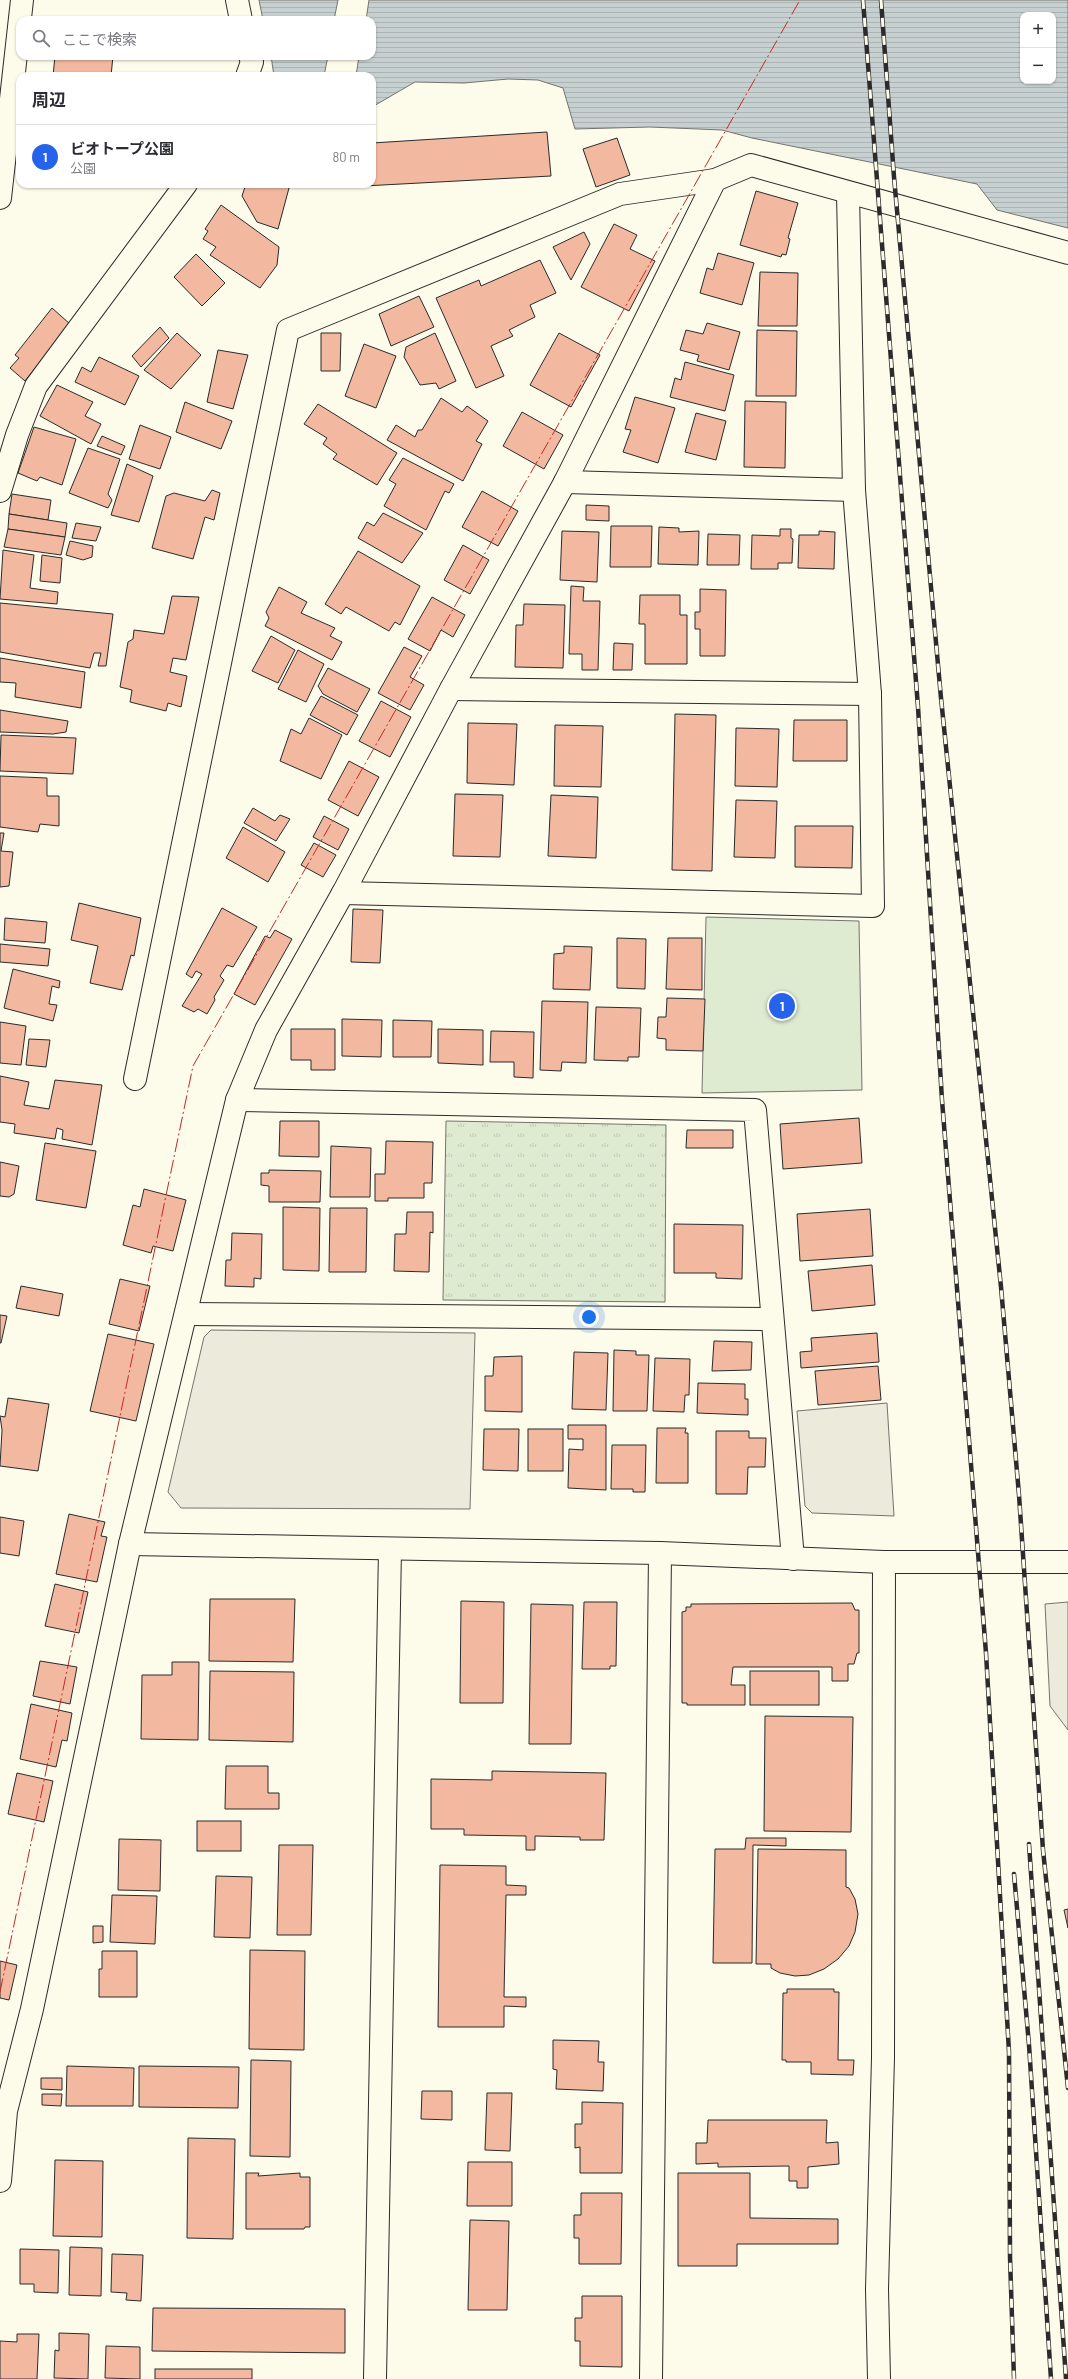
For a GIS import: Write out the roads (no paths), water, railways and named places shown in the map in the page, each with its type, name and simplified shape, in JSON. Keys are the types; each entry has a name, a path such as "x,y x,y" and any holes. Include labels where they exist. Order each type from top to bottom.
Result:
{"street":[{"path":"20,16 22,0"},
{"path":"237,0 240,16"},
{"path":"0,198 16,54"},
{"path":"248,72 251,60"},
{"path":"135,1079 288,330 620,194 715,180 751,165 1068,253"},
{"path":"0,2182 6,2111 32,2009 130,1544 237,1100 266,1030 343,893 451,689 565,482 715,180"},
{"path":"0,491 17,435 36,386 183,188"},
{"path":"343,893 873,906 870,694 854,490 848,193"},
{"path":"565,482 854,490"},
{"path":"451,689 870,694"},
{"path":"237,1100 755,1110 793,1559"},
{"path":"186,1314 772,1319"},
{"path":"130,1544 660,1553 884,1562 1068,1562"},
{"path":"375,2379 390,1549"},
{"path":"651,2379 660,1553"},
{"path":"879,2379 877,2289 883,2049 884,1562"}],"railway":[{"path":"863,0 918,707 942,1100 986,1653 1009,2052 1010,2257 1014,2379"},
{"path":"881,0 894,177 941,698 1001,1287 1019,1495 1043,1850 1068,2088"},
{"path":"1029,1844 1066,2379"},
{"path":"1014,1874 1029,2045 1051,2379"}],"place":[{"name":"ビオトープ公園","path":"782,1006"}]}
